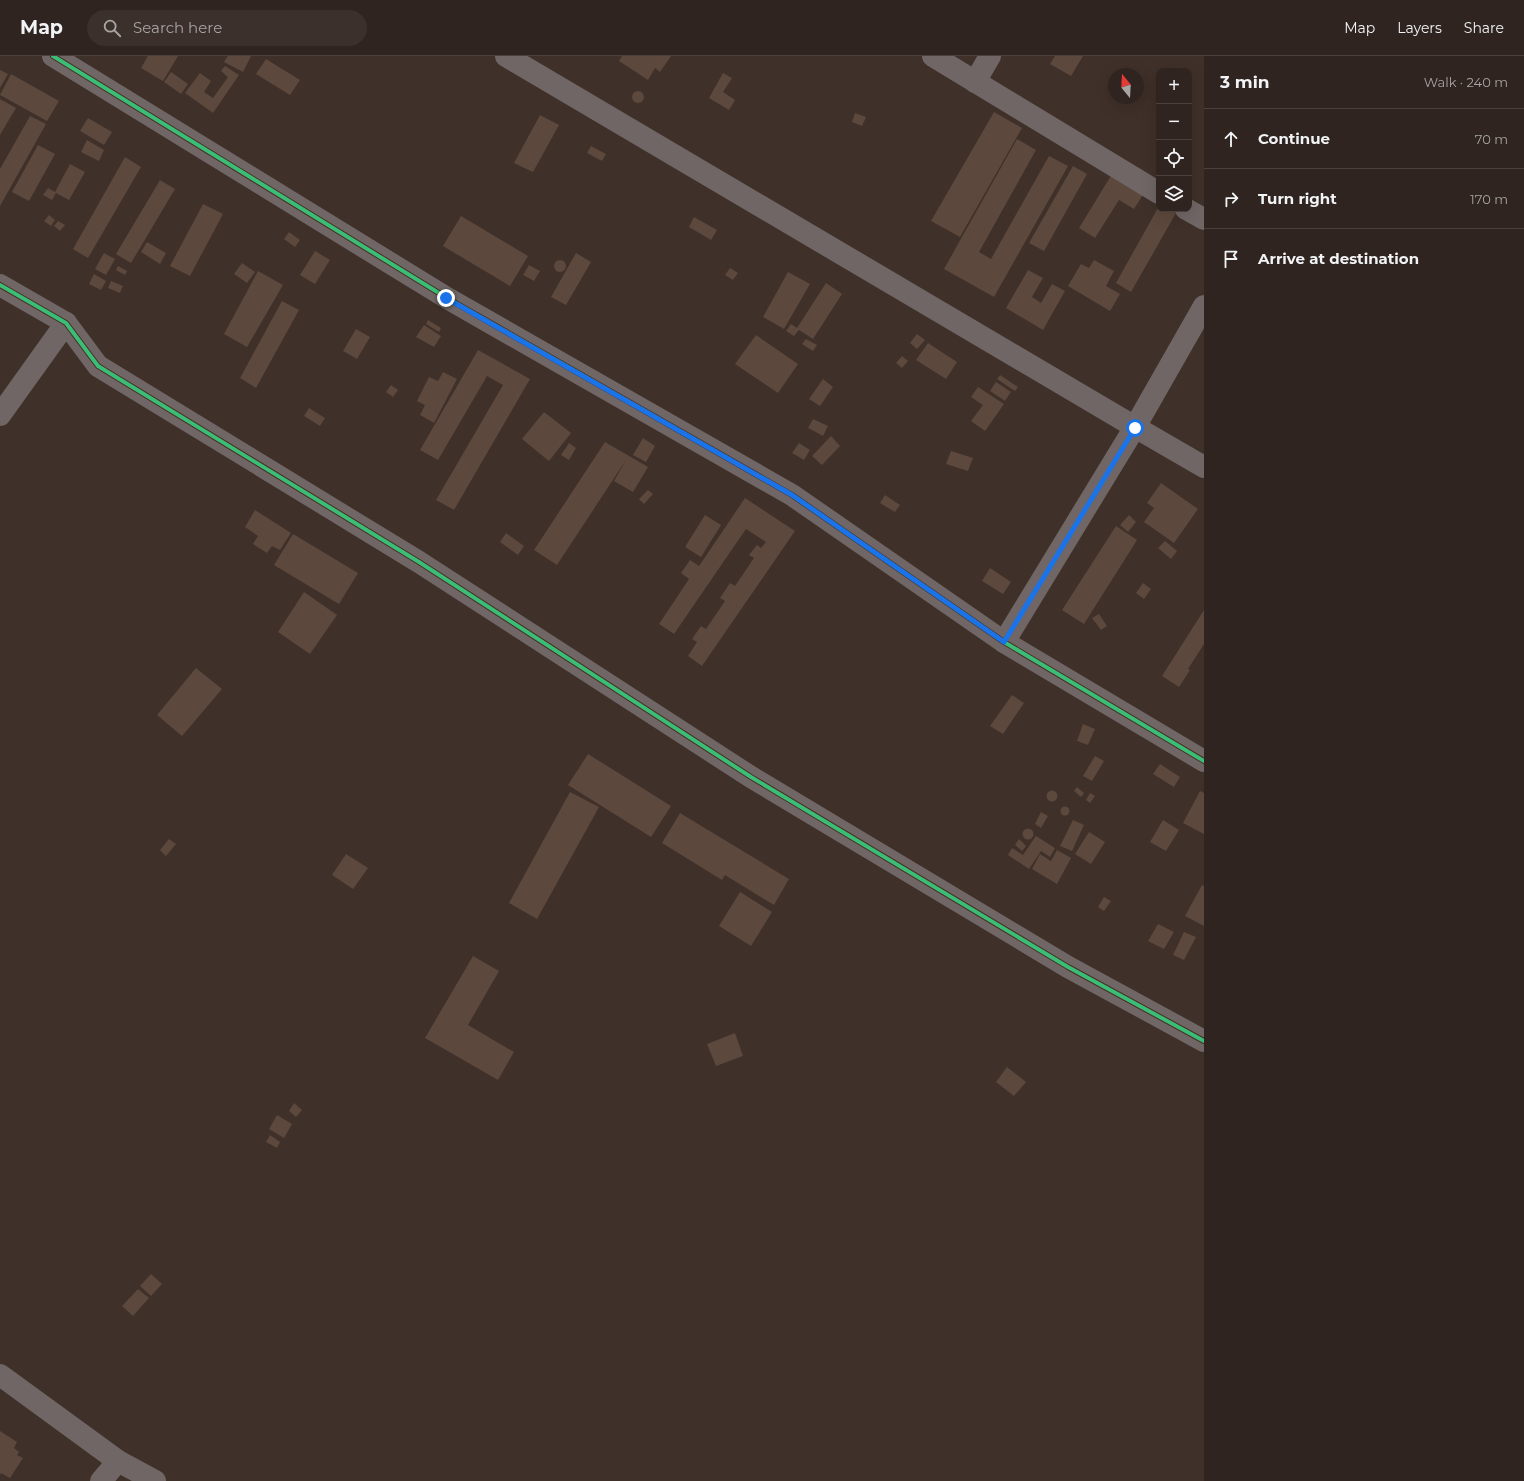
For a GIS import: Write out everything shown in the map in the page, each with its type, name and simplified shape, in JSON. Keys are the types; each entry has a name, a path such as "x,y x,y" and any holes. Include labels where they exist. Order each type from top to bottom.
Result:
{"street":[{"path":"53,56 446,298 792,495 1004,642 1204,761"},
{"path":"506,56 1135,428 1204,467"},
{"path":"933,56 1156,191"},
{"path":"975,82 990,56"},
{"path":"1191,212 1204,219"},
{"path":"0,286 66,322 98,366 419,562 751,777 1068,967 1204,1041"},
{"path":"1004,642 1135,428 1204,306"},
{"path":"0,415 66,322"},
{"path":"0,1375 118,1461 155,1481"},
{"path":"101,1481 118,1461"}],"building":[{"path":"148,56 178,56 163,81 141,68"},
{"path":"228,56 251,56 243,72 224,62"},
{"path":"622,56 671,56 660,72 655,68 648,80 619,61"},
{"path":"1055,56 1083,56 1071,76 1050,64"},
{"path":"266,59 300,80 290,95 256,74"},
{"path":"225,66 239,75 213,113 185,93 200,73 211,81 204,92 213,98 228,77 221,71"},
{"path":"0,70 8,74 0,88"},
{"path":"171,72 188,84 181,94 164,82"},
{"path":"723,73 732,78 723,92 735,100 729,110 709,98"},
{"path":"11,74 59,101 47,121 0,95"},
{"path":"638,91 642,93 644,97 642,101 638,103 634,101 632,97 634,93"},
{"path":"0,99 16,108 0,135"},
{"path":"994,112 1022,128 960,237 931,221"},
{"path":"855,113 866,117 862,126 852,122"},
{"path":"540,115 559,125 533,172 514,163"},
{"path":"30,116 46,124 0,206 0,169"},
{"path":"88,118 112,132 104,145 80,131"},
{"path":"1017,139 1036,150 979,252 991,259 1049,156 1068,166 994,297 944,269"},
{"path":"87,140 104,150 99,161 81,152"},
{"path":"38,145 55,154 29,201 12,192"},
{"path":"591,146 606,154 602,161 587,153"},
{"path":"125,157 141,167 88,258 73,249"},
{"path":"70,164 85,172 69,200 56,193 52,200 43,195 48,188 55,192"},
{"path":"1073,166 1087,174 1044,251 1029,243"},
{"path":"1112,174 1144,193 1134,209 1119,200 1095,238 1079,228"},
{"path":"160,180 175,189 131,263 116,254"},
{"path":"203,204 223,214 190,276 170,266"},
{"path":"1156,211 1176,213 1131,292 1116,283"},
{"path":"49,215 55,220 51,226 44,221"},
{"path":"461,216 528,256 510,286 443,246"},
{"path":"694,217 717,230 711,240 689,227"},
{"path":"58,221 65,225 60,231 54,226"},
{"path":"289,232 300,240 295,247 284,239"},
{"path":"147,242 166,253 160,264 141,252"},
{"path":"315,251 330,260 315,284 300,275"},
{"path":"104,253 115,259 106,275 95,269"},
{"path":"576,253 591,262 566,305 551,297"},
{"path":"560,260 564,262 566,266 564,270 560,272 556,270 554,266 556,262"},
{"path":"1094,260 1114,271 1106,286 1120,294 1110,311 1068,286 1081,264 1089,268"},
{"path":"242,263 255,272 247,283 234,274"},
{"path":"529,265 540,271 534,281 523,275"},
{"path":"118,266 127,271 125,275 116,270"},
{"path":"730,268 738,273 733,280 725,275"},
{"path":"1028,270 1043,278 1032,297 1041,303 1052,284 1065,291 1043,330 1006,308"},
{"path":"258,271 283,285 247,347 224,334"},
{"path":"788,272 810,284 784,329 763,317"},
{"path":"94,274 106,281 101,290 89,284"},
{"path":"111,281 123,286 120,293 108,288"},
{"path":"826,283 842,294 813,339 799,330 794,336 786,331 791,324 797,328"},
{"path":"282,301 299,310 256,388 240,378"},
{"path":"428,320 441,328 439,332 426,324"},
{"path":"424,325 441,336 434,347 416,337"},
{"path":"356,329 370,337 357,359 343,351"},
{"path":"917,334 925,340 917,349 910,343"},
{"path":"756,335 798,364 778,393 735,364"},
{"path":"806,339 817,345 813,351 802,344"},
{"path":"928,343 957,362 946,379 916,360"},
{"path":"478,350 530,379 454,510 436,500 503,385 487,376 438,460 420,450"},
{"path":"902,356 908,361 902,368 896,363"},
{"path":"443,372 457,379 434,423 420,415 425,405 417,401 429,377 438,381"},
{"path":"1000,375 1018,387 1015,391 997,379"},
{"path":"823,379 833,387 820,406 809,399"},
{"path":"996,382 1011,392 1005,401 990,391"},
{"path":"391,385 398,390 393,397 386,392"},
{"path":"978,387 1004,404 985,431 971,421 983,405 971,397"},
{"path":"309,408 325,418 320,426 304,416"},
{"path":"544,412 571,433 549,461 522,439"},
{"path":"813,419 828,426 823,436 808,428"},
{"path":"831,436 840,446 822,465 812,456"},
{"path":"643,438 655,446 646,462 633,455"},
{"path":"605,442 648,467 633,492 614,481 626,460 557,565 534,550"},
{"path":"569,443 576,448 569,460 561,455"},
{"path":"799,443 810,450 804,460 792,453"},
{"path":"951,451 973,458 968,471 946,464"},
{"path":"1161,483 1198,509 1174,543 1144,522 1154,508 1147,503"},
{"path":"648,490 653,494 644,504 639,499"},
{"path":"885,495 900,505 895,512 880,503"},
{"path":"745,498 795,531 702,666 688,656 697,642 692,639 701,626 706,629 725,601 720,598 730,583 735,586 754,558 749,555 757,545 761,548 766,542 746,529 674,634 659,624 689,579 681,573 690,560 699,566"},
{"path":"255,510 291,533 280,550 272,546 267,553 253,544 258,536 245,527"},
{"path":"705,515 721,525 701,557 685,547"},
{"path":"1129,515 1136,522 1128,532 1120,525"},
{"path":"1116,526 1137,540 1084,624 1062,610"},
{"path":"506,533 524,546 518,555 500,542"},
{"path":"293,534 358,573 339,604 274,565"},
{"path":"1165,541 1177,551 1171,559 1158,548"},
{"path":"990,568 1011,582 1003,594 982,581"},
{"path":"1143,583 1151,589 1144,599 1136,593"},
{"path":"304,592 337,615 310,654 278,632"},
{"path":"1204,610 1204,644 1188,669 1190,670 1179,687 1162,676"},
{"path":"1099,614 1107,626 1101,630 1092,618"},
{"path":"196,668 222,689 182,736 157,715"},
{"path":"1012,695 1024,703 1003,734 990,726"},
{"path":"1083,724 1095,729 1088,745 1077,741"},
{"path":"588,754 671,806 651,837 568,785"},
{"path":"1095,756 1104,761 1092,781 1083,776"},
{"path":"1160,764 1180,777 1174,787 1153,774"},
{"path":"1077,787 1084,793 1081,797 1074,791"},
{"path":"1052,790 1056,792 1058,796 1056,800 1052,802 1048,800 1046,796 1048,792"},
{"path":"1200,791 1204,793 1204,834 1183,823"},
{"path":"570,792 599,807 537,919 509,903"},
{"path":"1090,793 1095,796 1090,803 1086,800"},
{"path":"1065,806 1070,811 1065,816 1060,811"},
{"path":"1041,812 1048,816 1041,828 1035,824"},
{"path":"680,813 789,879 774,905 725,875 722,880 662,843"},
{"path":"1073,820 1084,825 1072,851 1060,846"},
{"path":"1163,820 1179,830 1166,851 1150,842"},
{"path":"1026,829 1030,829 1032,830 1032,838 1026,839 1023,836 1023,832"},
{"path":"1089,832 1105,842 1091,864 1075,854"},
{"path":"1036,836 1055,848 1050,857 1041,851 1029,869 1008,855 1012,848 1023,855"},
{"path":"169,839 176,844 166,856 160,850"},
{"path":"1019,839 1026,846 1022,851 1015,845"},
{"path":"1057,850 1071,858 1057,884 1032,869 1040,854 1051,861"},
{"path":"346,854 368,868 353,889 332,875"},
{"path":"1202,885 1204,886 1204,926 1185,916"},
{"path":"740,892 772,912 751,946 719,926"},
{"path":"1104,897 1111,901 1104,911 1098,907"},
{"path":"1158,924 1174,932 1164,949 1148,941"},
{"path":"1184,932 1196,937 1184,960 1173,955"},
{"path":"473,956 499,971 468,1025 514,1052 498,1080 425,1038"},
{"path":"735,1033 743,1056 716,1066 707,1044"},
{"path":"1007,1067 1026,1082 1014,1096 996,1082"},
{"path":"294,1103 302,1110 296,1117 289,1111"},
{"path":"277,1115 292,1124 284,1138 269,1129"},
{"path":"270,1135 280,1142 277,1148 266,1142"},
{"path":"151,1274 162,1284 151,1296 140,1286"},
{"path":"138,1289 149,1298 133,1316 122,1306"},
{"path":"0,1431 17,1442 14,1448 19,1452 17,1455 23,1458 10,1478 1,1473 0,1475"}],"cycle path":[{"path":"53,56 447,298 792,495 1004,642 1204,761"},
{"path":"0,285 66,323 98,366 419,562 751,777 1068,967 1204,1041"}],"route":[{"path":"446,298 792,495 1004,642 1135,428"}]}
